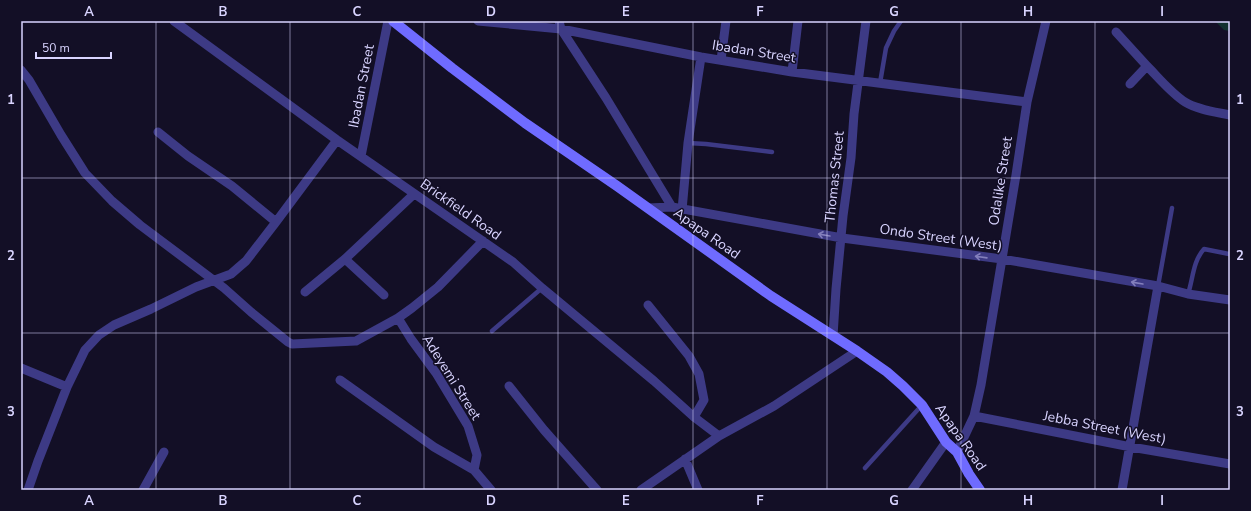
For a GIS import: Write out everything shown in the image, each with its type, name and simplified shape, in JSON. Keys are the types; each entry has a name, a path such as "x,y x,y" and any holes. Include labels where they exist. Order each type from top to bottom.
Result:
{"street":[{"name":"Brickfield Road","path":"174,21 337,140 513,262 654,381 694,417 719,436"},
{"name":"Ibadan Street","path":"361,156 388,21"},
{"name":"Apapa Road","path":"393,21 452,68 519,118 771,296 887,372 922,405 946,442 957,452 980,490"},
{"name":"Ibadan Street","path":"478,21 560,25 701,57 792,72 1026,102"},
{"path":"720,60 726,21"},
{"path":"792,72 798,21"},
{"name":"Thomas Street","path":"833,336 836,289 851,158 854,114 866,21"},
{"name":"Odalike Street","path":"957,452 974,416 981,385 1016,175 1026,102 1046,21"},
{"path":"560,25 672,207"},
{"path":"1116,32 1177,96 1186,102 1215,112 1230,115"},
{"path":"682,210 688,143 701,57"},
{"path":"1130,84 1147,66"},
{"path":"21,70 29,80 85,173 112,201 212,280 227,290 251,312 292,344 356,341 398,318 412,308 438,287 482,241"},
{"path":"158,132 188,156 232,186 276,222"},
{"path":"28,490 67,388 85,350 99,335 114,324 151,309 177,295 212,280 231,274 246,262 337,140"},
{"path":"305,292 345,258 414,194"},
{"name":"Ondo Street (West)","path":"648,208 672,207 842,238 1002,260 1158,286 1188,294 1230,300"},
{"path":"345,258 384,295"},
{"path":"1122,490 1131,447 1140,382 1158,286"},
{"path":"648,305 689,356 699,374 704,400 694,417"},
{"name":"Adeyemi Street","path":"398,318 411,339 436,373 468,426 477,455 474,470"},
{"path":"641,490 719,436 774,406 857,351"},
{"path":"21,368 67,388"},
{"path":"340,380 434,447 474,470 491,490"},
{"path":"509,386 544,430 597,490"},
{"name":"Jebba Street (West)","path":"974,416 1131,447 1230,464"},
{"path":"912,490 946,442"},
{"path":"143,490 164,452"},
{"path":"685,459 698,490"}],"lane":[{"path":"880,83 886,48 894,31 901,21"},
{"path":"688,143 772,152"},
{"path":"1158,286 1172,208"},
{"path":"1188,294 1196,262 1204,249 1230,254"},
{"path":"492,331 542,288"},
{"path":"865,468 922,405"}],"green space":[{"path":"1215,21 1230,21 1230,31 1224,30"}]}
